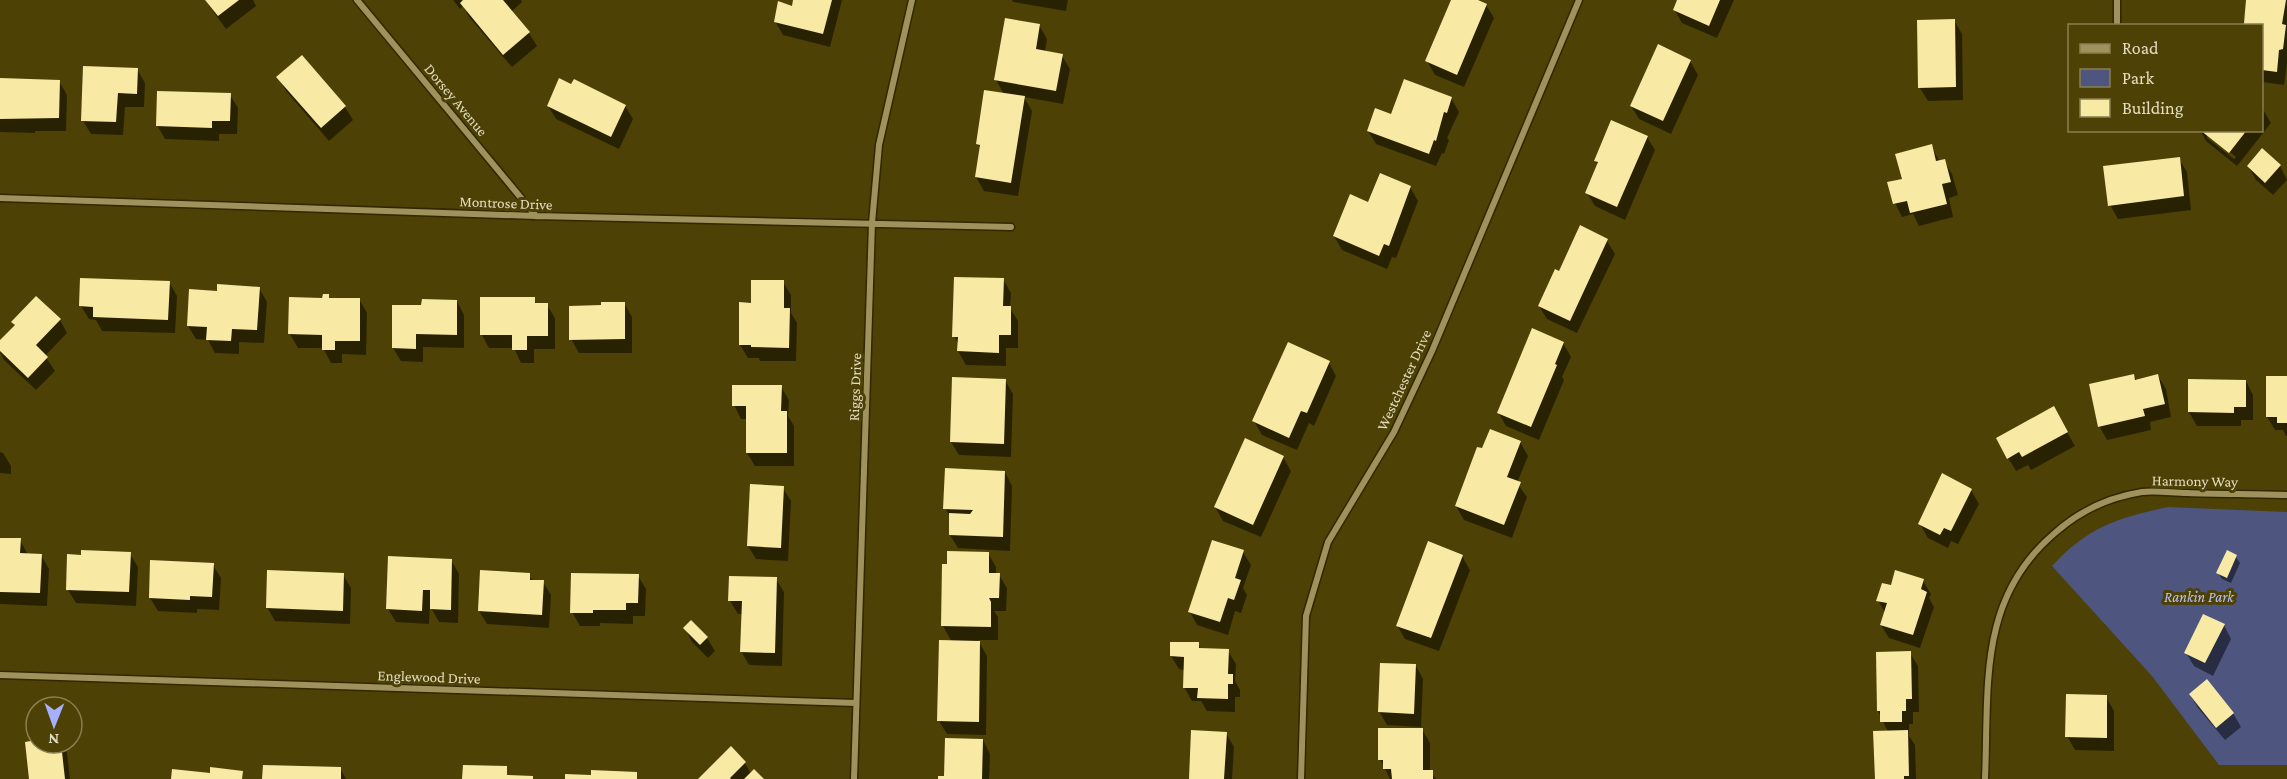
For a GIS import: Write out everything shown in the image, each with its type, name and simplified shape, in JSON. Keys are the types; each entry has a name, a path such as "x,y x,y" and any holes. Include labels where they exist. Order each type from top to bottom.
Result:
{"street":[{"name":"Dorsey Avenue","path":"357,0 536,216"},
{"name":"Riggs Drive","path":"854,779 872,223 879,145 912,0"},
{"name":"Westchester Drive","path":"1301,779 1306,616 1328,542 1394,432 1413,392 1579,0"},
{"path":"2117,0 2117,24"},
{"name":"Montrose Drive","path":"0,198 536,216 1011,227"},
{"name":"Harmony Way","path":"1985,779 1990,656 1998,614 2017,574 2040,545 2071,519 2096,506 2143,492 2287,495"},
{"name":"Englewood Drive","path":"0,675 856,703"}],"green space":[{"name":"Rankin Park","path":"2168,507 2287,512 2287,765 2219,765 2152,676 2052,566 2078,542 2104,526 2133,515"}],"building":[{"path":"205,0 239,0 218,16"},
{"path":"463,0 503,0 530,32 503,55 460,3"},
{"path":"793,0 832,0 823,34 774,22 778,1 792,6"},
{"path":"1451,0 1478,0 1487,4 1457,75 1425,61"},
{"path":"1677,0 1720,0 1709,26 1673,10"},
{"path":"2246,0 2286,0 2282,24 2286,25 2283,49 2279,50 2277,72 2263,70 2263,24 2244,23"},
{"path":"1005,18 1040,24 1036,49 1063,54 1056,91 994,80"},
{"path":"1955,19 1956,87 1918,88 1917,20"},
{"path":"1658,44 1691,60 1663,121 1630,106"},
{"path":"302,55 346,106 321,128 276,77"},
{"path":"83,66 138,68 137,94 118,93 116,122 81,121"},
{"path":"0,78 60,80 59,118 0,119"},
{"path":"559,78 571,84 574,79 626,105 611,137 547,106"},
{"path":"1404,79 1452,97 1447,113 1444,112 1436,141 1434,140 1429,154 1367,131 1375,108 1391,114"},
{"path":"984,90 1025,96 1011,183 975,177 980,145 976,144"},
{"path":"157,91 231,93 230,121 212,121 212,128 156,126"},
{"path":"1611,120 1648,136 1617,207 1585,193 1598,162 1594,161"},
{"path":"2203,132 2245,132 2229,153"},
{"path":"1932,144 1936,161 1945,159 1951,182 1942,184 1947,204 1910,213 1907,201 1893,204 1887,182 1902,179 1895,154"},
{"path":"2262,148 2281,165 2265,183 2247,166"},
{"path":"2180,157 2184,196 2108,206 2103,166"},
{"path":"1380,173 1411,186 1389,246 1384,244 1379,256 1333,236 1350,194 1368,202"},
{"path":"1580,225 1608,239 1570,321 1538,306 1555,269 1559,271"},
{"path":"954,277 1004,278 1003,306 1011,306 1011,335 999,335 999,353 957,351 958,337 952,337"},
{"path":"80,278 170,281 168,320 93,317 93,307 79,306"},
{"path":"751,280 784,280 784,308 790,308 789,348 739,345 739,302 751,303"},
{"path":"217,284 260,287 257,330 232,329 231,341 206,340 207,327 187,326 189,289 217,291"},
{"path":"323,294 329,294 329,298 360,298 360,341 335,341 335,350 322,350 322,335 288,334 289,297 322,298"},
{"path":"36,296 61,319 36,345 48,357 28,378 0,351 0,340 15,325 11,322"},
{"path":"480,297 535,297 535,303 548,303 548,336 527,336 527,350 512,350 512,335 480,335"},
{"path":"422,299 457,300 457,335 416,334 416,349 392,348 392,305 421,305"},
{"path":"601,302 625,302 625,339 569,340 569,306 601,305"},
{"path":"1532,328 1564,342 1531,427 1497,413"},
{"path":"1288,342 1330,361 1307,413 1301,411 1289,438 1252,421"},
{"path":"2134,374 2135,380 2158,374 2165,404 2143,409 2145,416 2098,427 2089,384"},
{"path":"2266,376 2287,376 2287,423 2277,423 2277,417 2266,417"},
{"path":"952,377 1006,379 1004,444 950,442"},
{"path":"2188,379 2246,380 2246,407 2234,407 2234,413 2188,412"},
{"path":"732,385 782,385 781,411 787,411 787,453 746,453 746,406 732,406"},
{"path":"2054,406 2068,432 2022,457 2019,452 2007,459 1996,438"},
{"path":"1490,429 1521,441 1507,477 1521,482 1504,525 1455,506 1477,447 1482,448"},
{"path":"1245,438 1284,456 1253,525 1214,507"},
{"path":"945,468 1005,471 1003,537 949,535 949,513 970,514 973,510 943,509"},
{"path":"1942,473 1972,489 1951,531 1944,528 1940,535 1918,524"},
{"path":"750,484 784,486 781,548 747,546"},
{"path":"0,538 21,538 20,553 42,554 40,593 0,592"},
{"path":"1212,540 1244,550 1235,578 1241,580 1234,600 1228,598 1220,622 1188,612"},
{"path":"1428,541 1463,555 1431,638 1396,626"},
{"path":"81,550 131,552 129,592 66,590 67,554 81,555"},
{"path":"2227,550 2237,555 2227,578 2216,573"},
{"path":"947,551 989,552 989,573 1000,573 999,598 989,598 991,627 941,626 942,564 947,564"},
{"path":"388,556 452,559 451,610 430,609 430,590 423,590 422,611 386,609"},
{"path":"150,560 214,563 212,597 190,596 190,600 149,598"},
{"path":"267,570 344,573 343,611 266,608"},
{"path":"480,570 530,573 530,580 544,580 542,615 478,611"},
{"path":"1895,570 1924,579 1921,589 1927,592 1913,635 1880,625 1887,603 1876,601 1882,583 1891,585"},
{"path":"571,573 639,574 638,603 626,603 626,610 570,613"},
{"path":"729,576 777,577 775,653 740,652 742,601 728,601"},
{"path":"2203,614 2225,624 2205,663 2184,653"},
{"path":"691,620 708,637 700,645 683,628"},
{"path":"939,640 980,641 979,722 937,721"},
{"path":"1170,642 1199,642 1199,648 1229,649 1228,674 1233,674 1233,684 1228,684 1228,699 1197,698 1198,688 1183,688 1184,657 1170,656"},
{"path":"1911,651 1912,699 1906,699 1906,711 1902,711 1902,722 1880,722 1880,711 1877,711 1876,652"},
{"path":"1380,663 1416,664 1414,714 1378,712"},
{"path":"2207,679 2234,713 2216,728 2189,694"},
{"path":"2066,694 2107,695 2107,738 2065,737"},
{"path":"1378,728 1423,728 1423,770 1433,770 1433,779 1392,779 1391,769 1383,769 1383,760 1378,760"},
{"path":"1191,730 1227,732 1224,779 1189,779"},
{"path":"1908,730 1909,776 1904,776 1904,779 1875,779 1873,731"},
{"path":"945,738 983,739 982,779 938,779 938,776 944,776"},
{"path":"731,746 746,762 731,779 698,779"},
{"path":"26,755 62,755 65,779 29,779"},
{"path":"263,765 341,767 341,779 262,779"},
{"path":"463,765 507,766 507,775 533,776 533,779 462,779"},
{"path":"210,767 243,771 242,779 171,779 172,769 210,773"},
{"path":"754,769 764,779 744,779"},
{"path":"591,770 637,772 637,779 565,779 565,774 591,775"}]}
